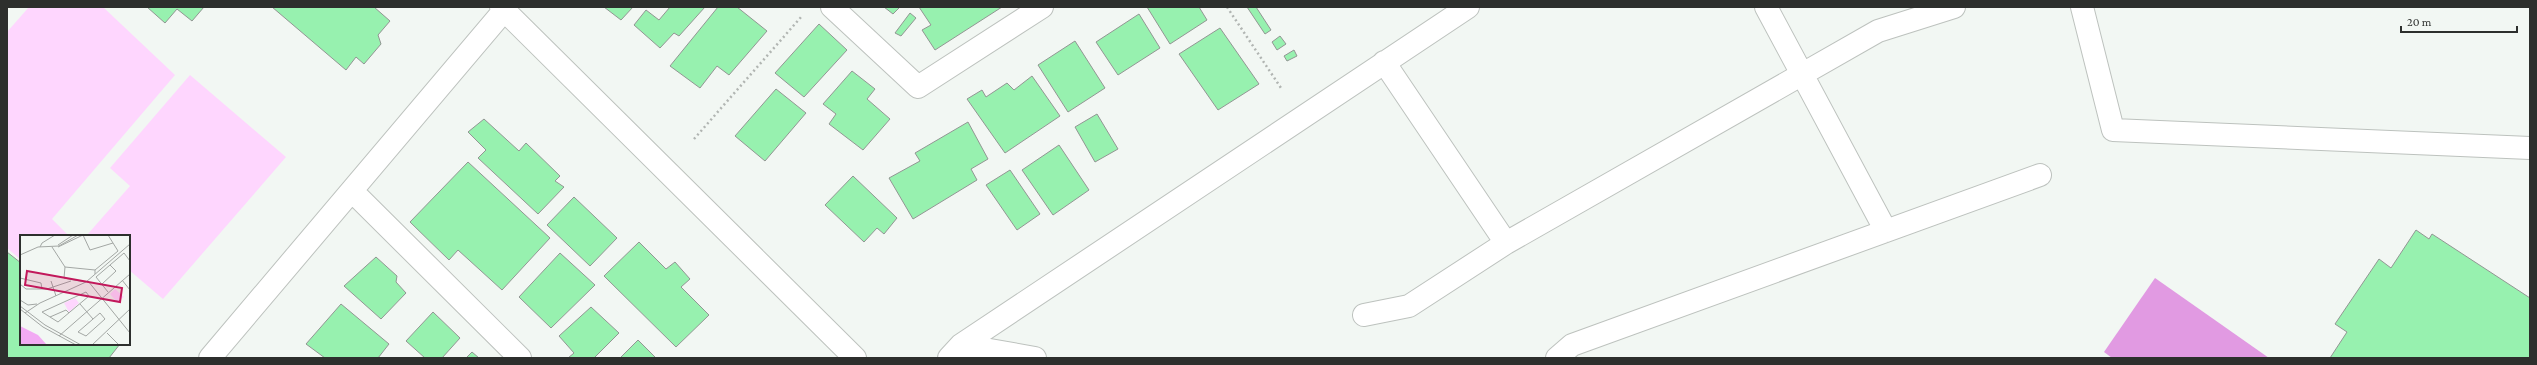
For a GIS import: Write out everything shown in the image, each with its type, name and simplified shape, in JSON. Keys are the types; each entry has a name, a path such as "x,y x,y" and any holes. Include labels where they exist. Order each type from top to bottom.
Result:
{"street":[{"path":"832,7 918,87 1042,7"},
{"path":"955,351 1468,7"},
{"path":"1766,7 1886,231"},
{"path":"1364,315 1409,306 1506,243 1878,31 1954,7"},
{"path":"2082,7 2113,130 2530,148"},
{"path":"210,358 352,191 504,8 855,358"},
{"path":"1384,62 1506,243"},
{"path":"1557,358 1572,345 2040,176"},
{"path":"352,191 520,358"},
{"path":"955,351 1035,358"}],"path":[{"path":"1227,7 1281,88"},
{"path":"694,139 805,13"}],"shaded area":[{"path":"29,7 103,7 175,75 52,219 68,235 20,235 20,259 7,248 7,32"},
{"path":"190,75 286,157 163,299 130,271 130,235 87,235 130,186 110,168"},
{"path":"2155,278 2269,358 2112,358 2104,352"}],"building":[{"path":"147,7 204,7 192,21 177,9 165,23"},
{"path":"272,7 374,7 390,21 378,35 381,44 364,64 356,57 346,70"},
{"path":"604,7 633,7 621,20"},
{"path":"670,7 705,7 679,36 674,33 660,48 634,25 646,10 659,20"},
{"path":"718,7 737,7 767,31 729,75 717,66 700,88 670,66"},
{"path":"884,7 900,7 893,14"},
{"path":"919,7 1002,7 935,50 922,30 931,25"},
{"path":"1147,7 1199,7 1207,20 1170,44"},
{"path":"1247,7 1256,7 1271,30 1265,34"},
{"path":"910,13 916,18 901,36 895,33"},
{"path":"1139,14 1160,48 1118,75 1096,42"},
{"path":"819,24 847,50 804,97 775,73"},
{"path":"1220,28 1259,84 1218,110 1179,54"},
{"path":"1280,36 1286,44 1277,50 1272,42"},
{"path":"1075,41 1105,88 1068,112 1038,65"},
{"path":"1294,50 1297,56 1287,61 1284,56"},
{"path":"852,71 875,89 867,99 890,119 863,150 829,124 836,114 823,104"},
{"path":"1032,76 1060,116 1005,153 967,99 982,90 986,97 1007,83 1014,90"},
{"path":"776,89 806,113 765,161 735,136"},
{"path":"1097,114 1118,149 1095,162 1075,127"},
{"path":"484,119 519,151 526,143 560,176 555,181 564,187 538,214 478,158 486,150 468,132"},
{"path":"968,122 988,159 971,169 977,180 913,219 889,178 920,161 915,153"},
{"path":"1059,145 1089,190 1053,215 1022,170"},
{"path":"468,162 550,238 502,290 458,250 449,260 410,222"},
{"path":"1010,170 1040,214 1017,230 986,185"},
{"path":"853,176 897,218 884,234 877,228 864,242 825,205"},
{"path":"574,197 617,238 590,266 547,225"},
{"path":"2416,230 2429,239 2432,234 2530,298 2530,358 2330,358 2347,332 2335,324 2379,259 2391,268"},
{"path":"639,242 666,269 675,262 690,279 681,287 709,315 676,347 604,276"},
{"path":"7,252 20,262 20,345 119,345 109,358 7,358"},
{"path":"560,253 595,285 551,328 519,297"},
{"path":"376,257 397,276 396,282 406,293 381,319 344,286"},
{"path":"341,304 389,344 378,358 325,358 306,344"},
{"path":"591,307 619,333 594,358 568,358 574,353 559,336"},
{"path":"433,312 460,338 442,358 425,358 406,341"},
{"path":"638,340 656,358 620,358"},
{"path":"472,352 479,358 466,358"}]}
